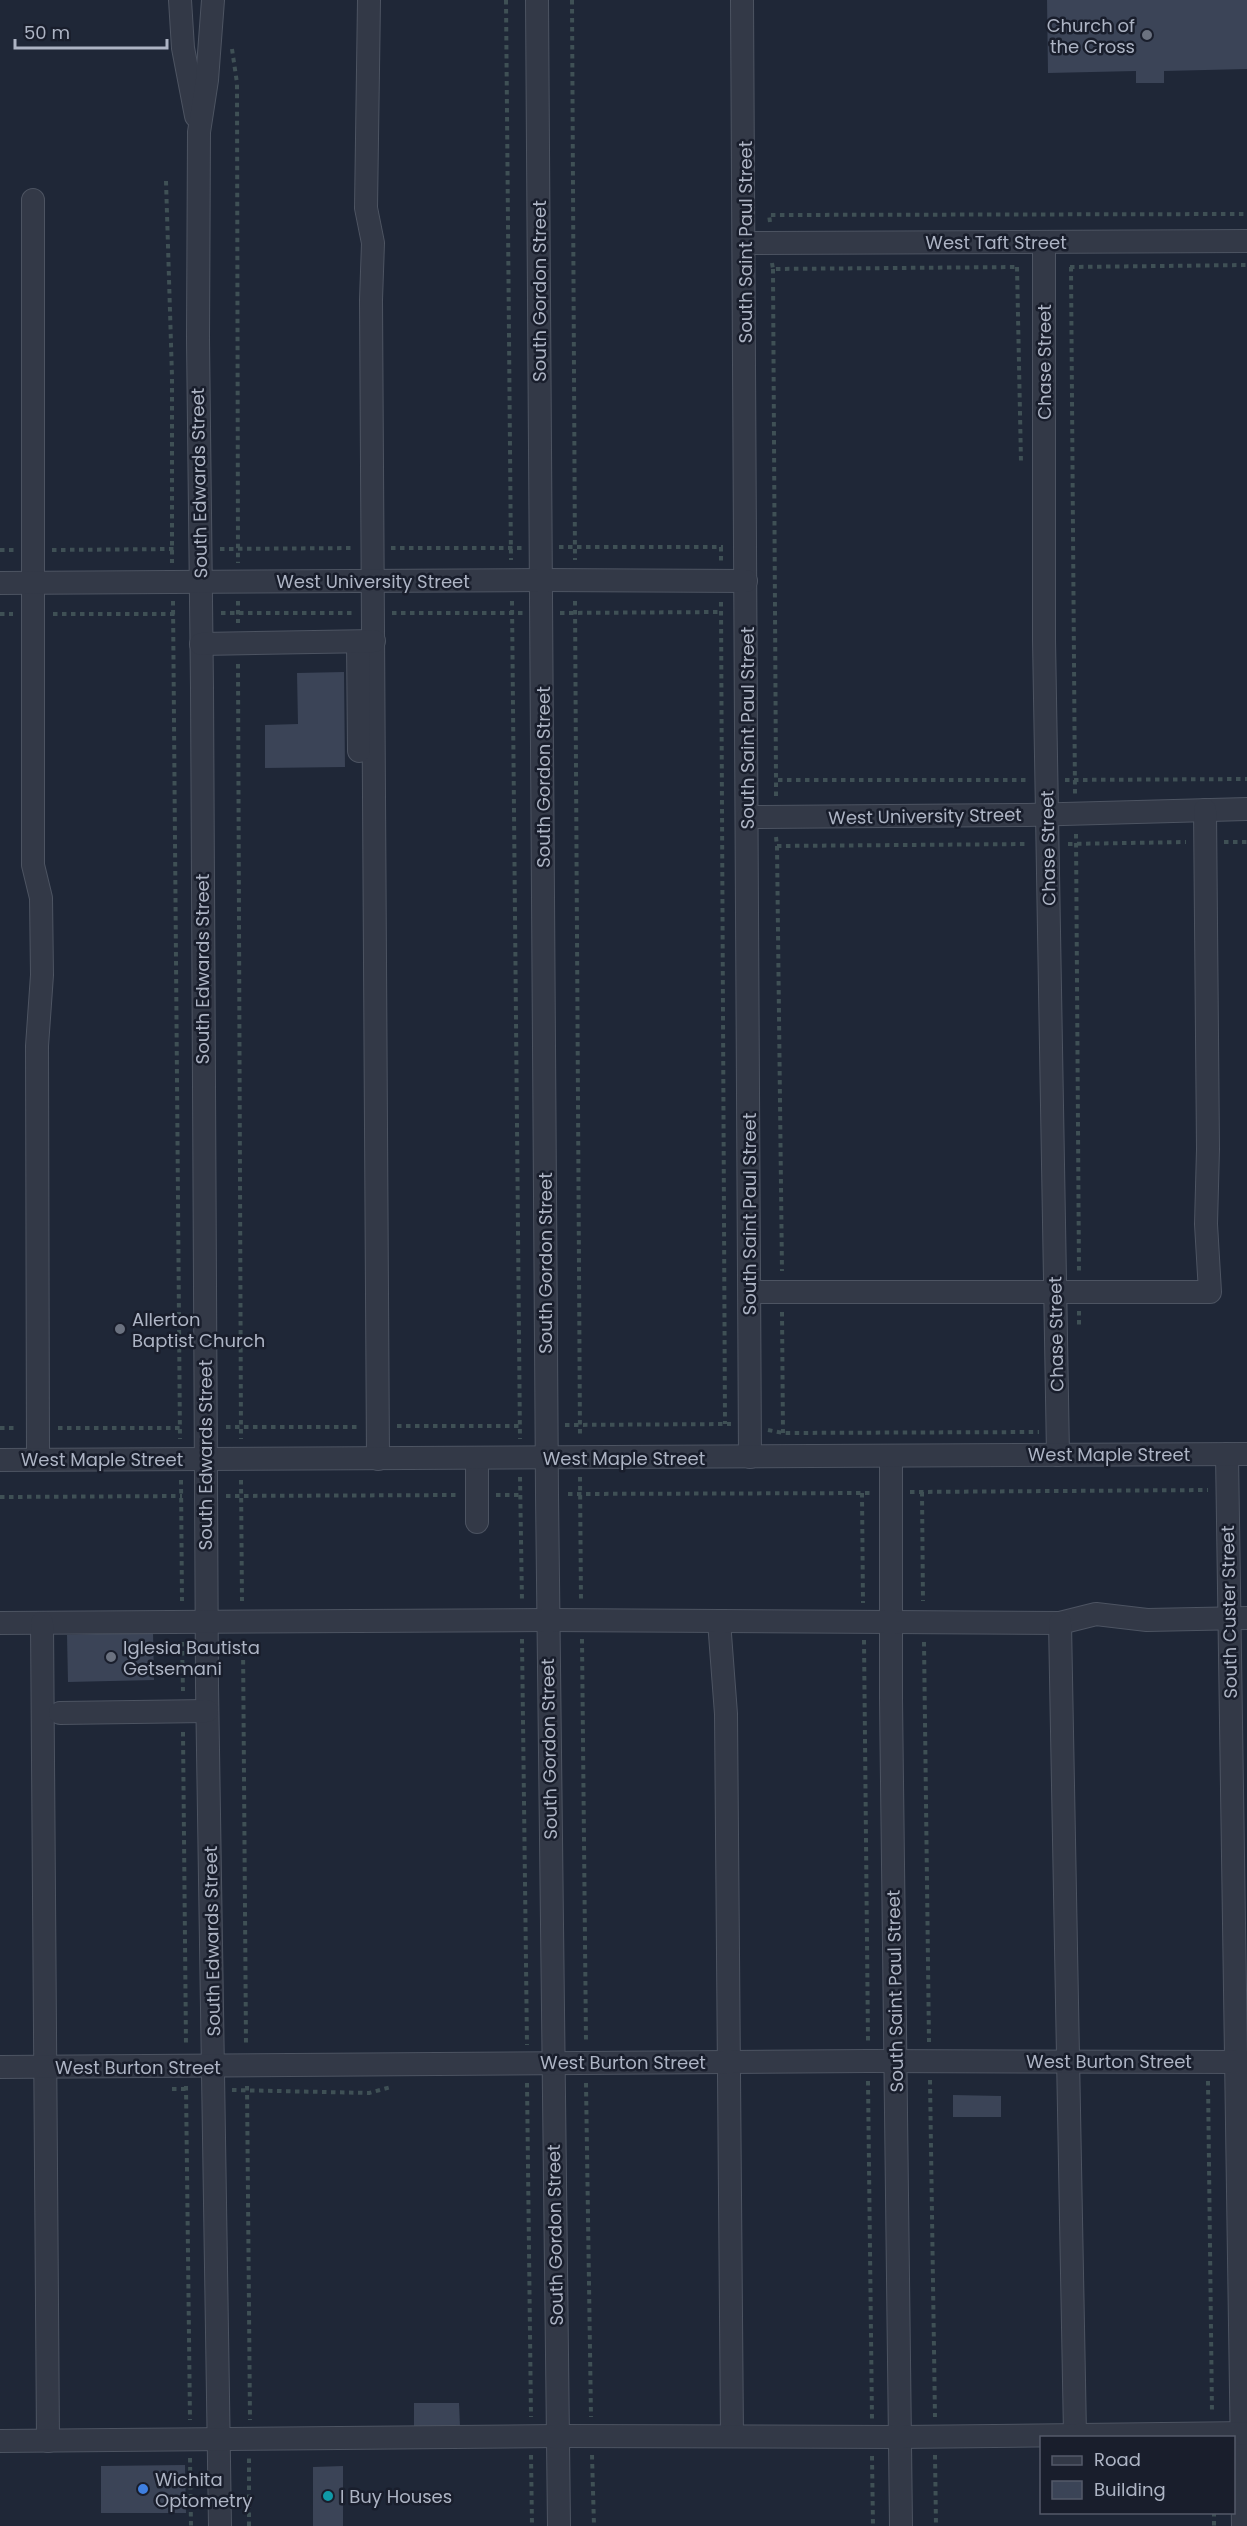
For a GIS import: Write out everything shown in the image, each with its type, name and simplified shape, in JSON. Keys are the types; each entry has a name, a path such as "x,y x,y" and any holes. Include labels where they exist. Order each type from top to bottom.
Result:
{"street":[{"path":"180,0 183,48 199,132"},
{"path":"199,132 207,80 213,0"},
{"path":"359,751 366,641 374,581 371,300 373,243 366,208 369,0"},
{"name":"South Gordon Street","path":"537,0 546,1458 559,2526"},
{"name":"South Saint Paul Street","path":"742,0 750,1457"},
{"name":"South Edwards Street","path":"199,132 204,1459 220,2526"},
{"path":"33,200 33,865 41,898 42,975 37,1046 38,1459"},
{"name":"West Taft Street","path":"745,243 1247,241"},
{"name":"Chase Street","path":"1044,242 1047,814 1058,1455"},
{"name":"West University Street","path":"0,583 746,581"},
{"path":"201,644 366,641"},
{"path":"366,641 378,1459"},
{"name":"West University Street","path":"748,817 1075,814 1247,809"},
{"path":"750,1292 1210,1292 1206,1224 1208,1137 1204,810"},
{"name":"West Maple Street","path":"0,1460 1237,1454"},
{"name":"South Custer Street","path":"1237,1454 1227,1490 1238,1618 1245,2433 1243,2526"},
{"name":"South Saint Paul Street","path":"891,1456 901,2526"},
{"path":"477,1458 477,1522"},
{"path":"0,1623 582,1620 1060,1623 1096,1614 1147,1620 1238,1618"},
{"path":"718,1621 726,1714 732,2436"},
{"path":"42,1623 48,2440"},
{"path":"1060,1623 1075,2435"},
{"path":"60,1713 207,1711"},
{"name":"West Burton Street","path":"0,2067 247,2067 552,2062 1241,2062"},
{"path":"0,2440 1245,2433"}],"path":[{"path":"506,0 532,2526"},
{"path":"572,0 579,1425 594,2526"},
{"path":"230,39 237,83 240,1427 249,2526"},
{"path":"166,181 172,376 172,582 191,2526"},
{"path":"1223,214 1247,214"},
{"path":"1071,267 1079,1338"},
{"path":"772,268 775,818 783,1433"},
{"path":"722,547 725,1424"},
{"path":"776,780 1247,779"},
{"path":"777,846 1247,842"},
{"path":"0,1428 725,1424 750,1426 783,1433 1058,1432"},
{"path":"0,1497 1227,1490"},
{"path":"922,1492 936,2526"},
{"path":"862,1493 873,2526"},
{"path":"1208,2062 1213,2434"}],"building":[{"name":"Church of the Cross","path":"1047,0 1247,0 1247,69 1164,71 1164,83 1136,83 1136,71 1048,73"},
{"path":"344,672 345,767 265,768 265,725 298,724 297,673"},
{"name":"Iglesia Bautista Getsemani","path":"153,1632 154,1680 68,1682 67,1635"},
{"path":"953,2095 1001,2096 1001,2117 953,2117"},
{"path":"414,2403 459,2403 460,2427 414,2427"},
{"name":"Wichita Optometry","path":"185,2465 186,2513 101,2513 101,2466"},
{"name":"I Buy Houses","path":"343,2466 343,2526 313,2526 313,2467"}],"place":[{"name":"Church of the Cross","path":"1147,35"},
{"name":"Allerton Baptist Church","path":"120,1329"},
{"name":"Iglesia Bautista Getsemani","path":"111,1657"},
{"name":"Wichita Optometry","path":"143,2489"},
{"name":"I Buy Houses","path":"328,2496"}]}
